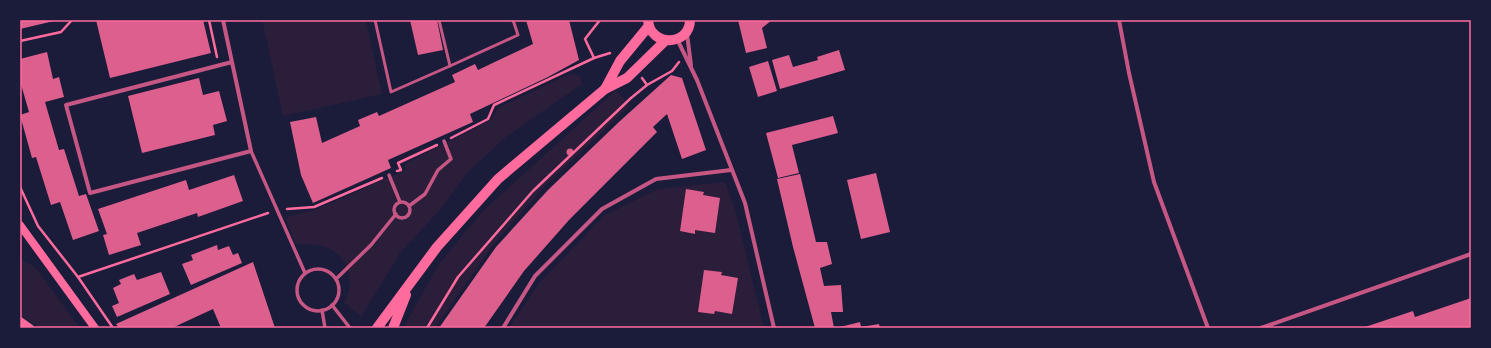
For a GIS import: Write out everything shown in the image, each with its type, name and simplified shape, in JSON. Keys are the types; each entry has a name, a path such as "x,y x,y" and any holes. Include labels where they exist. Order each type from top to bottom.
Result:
{"main road":[{"path":"605,89 620,61 648,24 654,36 665,41 677,39 687,32 690,20"},
{"path":"377,328 437,247 498,179 605,89 628,78 665,41"},
{"path":"20,225 23,234 95,328"},
{"path":"393,328 411,283"},
{"path":"20,321 30,328"}],"street":[{"path":"223,20 251,151 305,273"},
{"path":"1119,20 1129,73 1154,182 1208,328"},
{"path":"687,32 691,68"},
{"path":"677,39 691,68 745,203 774,328"},
{"path":"232,62 66,105 90,193 251,151"},
{"path":"409,206 425,194 438,170 451,159 444,141"},
{"path":"503,328 535,276 602,209 656,179 731,170"},
{"path":"389,175 400,202"},
{"path":"396,214 400,217 407,215 410,211 409,206 405,202 400,202"},
{"path":"336,279 371,245 396,214 395,207 400,202"},
{"path":"1261,328 1471,254"},
{"path":"318,269 325,270 336,279 339,293 332,305 322,310 308,308 299,298 298,285 305,273 318,269"},
{"path":"332,305 350,328"},
{"path":"322,310 325,328"}],"lane":[{"path":"375,20 391,92 518,35 513,20"},
{"path":"440,20 450,66"}],"path":[{"path":"20,41 61,32 72,20"},
{"path":"209,20 219,66"},
{"path":"78,277 277,210 314,207 401,170 398,163 488,118 494,105 594,58 585,39 600,20"},
{"path":"427,328 458,277 533,191 647,85 672,71 684,54"},
{"path":"20,187 38,226 78,277 113,328"}],"shaded area":[{"path":"262,20 366,20 382,94 283,116"},
{"path":"569,74 580,76 582,84 506,137 467,173 439,211 400,253 361,317 344,302 350,285 349,276 347,268 338,255 322,246 295,243 286,219 289,216 315,210 406,170 404,164 491,120 498,108"},
{"path":"616,90 630,106 544,187 493,245 435,328 403,328 439,264 482,212"},
{"path":"725,182 735,209 764,328 509,328 540,282 605,215 658,189"},
{"path":"20,259 34,266 80,328 40,328 20,315"}],"building":[{"path":"20,20 54,20 54,21 20,29"},
{"path":"96,20 203,20 211,53 110,78"},
{"path":"410,20 437,20 443,50 418,55"},
{"path":"526,20 569,20 579,60 548,77 470,114 473,122 388,160 391,168 313,203 301,175 290,122 316,117 322,143 360,126 358,120 377,112 379,116 455,82 452,75 475,64 478,70 533,44"},
{"path":"738,20 772,20 762,28 767,48 746,53"},
{"path":"839,50 845,70 780,89 772,60 789,55 793,67 818,60 817,57"},
{"path":"47,52 53,79 59,77 64,97 45,102 59,150 64,149 79,196 86,194 99,231 73,240 60,202 51,205 36,157 32,158 20,115 29,112 20,81 20,59"},
{"path":"768,61 777,91 758,97 749,67"},
{"path":"671,75 682,78 706,150 682,159 667,114 653,127 657,132 569,220 524,271 484,328 439,328 496,247 548,190 620,121"},
{"path":"199,78 203,95 219,91 227,121 213,125 215,135 142,153 128,96"},
{"path":"833,116 838,133 792,145 799,173 778,178 766,133"},
{"path":"570,149 573,152 570,155 567,152"},
{"path":"876,173 890,232 861,239 847,180"},
{"path":"800,174 816,242 827,242 832,264 820,268 824,286 841,285 843,312 831,312 834,328 815,328 793,247 777,179"},
{"path":"234,175 243,201 198,217 197,213 137,233 141,245 109,255 103,235 107,234 98,209 186,180 189,190"},
{"path":"686,189 704,192 703,195 720,198 715,233 695,230 695,234 680,231"},
{"path":"217,245 218,250 229,246 233,255 238,253 242,263 191,285 182,264 193,260 191,255"},
{"path":"253,262 275,328 221,328 213,309 172,328 119,328 116,324"},
{"path":"704,270 722,272 721,275 738,278 732,314 715,311 714,314 698,312"},
{"path":"161,272 170,294 117,317 112,306 119,303 113,288 121,284 119,280 134,274 137,280"},
{"path":"1471,298 1471,327 1469,328 1362,328 1413,311 1415,317"},
{"path":"860,322 861,327 879,324 880,328 836,328"}]}
